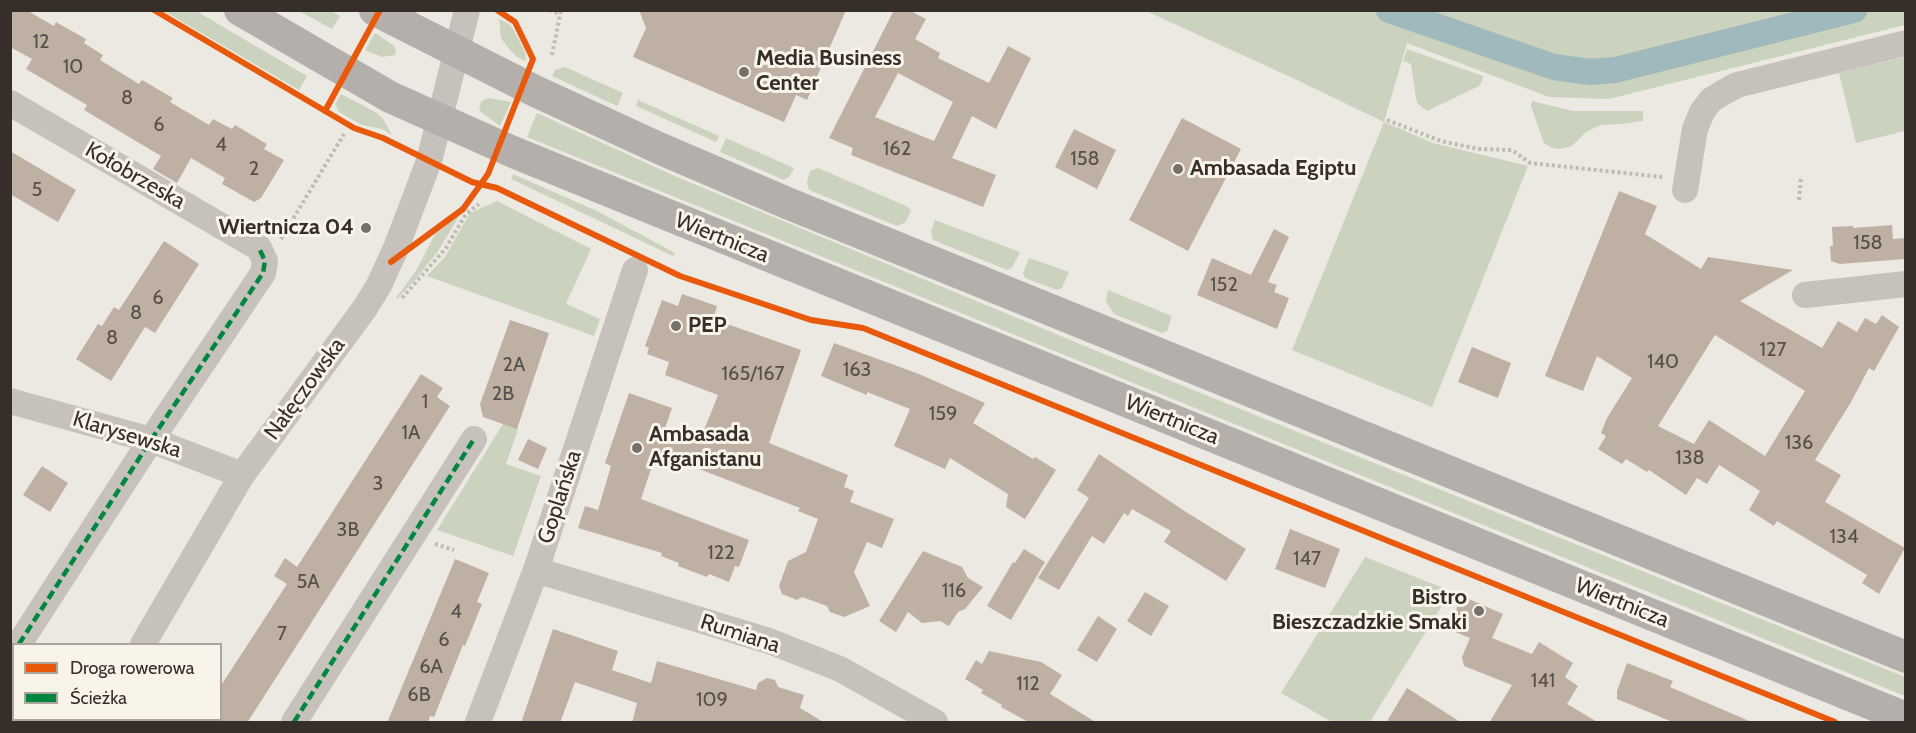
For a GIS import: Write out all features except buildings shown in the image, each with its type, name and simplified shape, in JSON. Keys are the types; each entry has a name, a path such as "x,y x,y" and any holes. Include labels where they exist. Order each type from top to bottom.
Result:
{"main road":[{"name":"Wiertnicza","path":"240,10 346,73 440,121 1905,718"},
{"path":"375,10 457,53 662,149 787,203 1905,657"}],"street":[{"name":"Nałęczowska","path":"144,643 242,475 365,308 391,262 423,179 440,121 467,10"},
{"path":"1675,184 1706,106 1724,92 1737,85 1905,43"},
{"name":"Kołobrzeska","path":"10,103 262,255"},
{"path":"19,643 263,273 262,255"},
{"name":"Goplańska","path":"478,723 536,570 635,270"},
{"path":"1805,295 1905,284"},
{"name":"Klarysewska","path":"10,401 151,440 242,475"},
{"path":"294,723 474,439"},
{"name":"Rumiana","path":"536,570 769,641 840,669 935,723"}],"path":[{"path":"549,10 560,13 552,55"},
{"path":"1387,120 1441,141 1478,149 1512,150 1530,163 1675,184"},
{"path":"262,255 272,256 344,134"},
{"path":"1799,200 1801,176"},
{"path":"454,215 470,200"}],"green space":[{"path":"1905,10 1905,25 1609,99 1549,97 1407,43 1384,122 1146,11"},
{"path":"164,11 196,11 307,76 299,90"},
{"path":"299,11 330,11 340,16 332,29"},
{"path":"499,19 513,29 525,52 526,61 517,57 501,38"},
{"path":"375,33 393,45 396,50 395,55 382,57 365,50"},
{"path":"1407,49 1483,76 1482,81 1479,86 1427,111 1418,104 1416,99 1411,64 1403,61"},
{"path":"1905,57 1905,131 1856,143 1839,73"},
{"path":"565,67 623,93 617,106 552,76 555,70"},
{"path":"341,94 377,113 392,135 382,129 362,125 339,112 335,104"},
{"path":"489,98 511,102 500,126 481,112 479,107 482,101"},
{"path":"638,100 719,136 716,142 636,106"},
{"path":"1532,101 1573,111 1643,111 1643,121 1601,125 1586,132 1572,146 1552,148 1544,143 1531,106"},
{"path":"537,113 677,177 1109,356 1905,677 1905,696 527,137"},
{"path":"1384,122 1433,143 1528,166 1432,407 1292,350"},
{"path":"726,138 794,168 790,176 784,180 720,152"},
{"path":"818,168 906,206 911,210 906,222 897,226 809,190 807,182 810,171"},
{"path":"513,174 599,212 675,253 673,256 511,179"},
{"path":"497,201 591,249 566,304 600,319 594,336 427,276 445,257 470,213"},
{"path":"461,213 438,251 397,299 416,271 435,234"},
{"path":"935,220 1020,252 1012,268 1007,270 933,240 931,232"},
{"path":"1029,258 1069,272 1062,288 1057,290 1025,278 1023,273"},
{"path":"1108,290 1172,316 1167,331 1162,333 1114,314 1106,301"},
{"path":"503,424 518,429 506,464 541,476 513,556 437,530"},
{"path":"1365,557 1451,591 1370,722 1332,722 1281,693"}],"waterway":[{"path":"1389,10 1554,67 1590,72 1615,70 1854,10"}],"marked path":[{"path":"20,643 151,440 263,273 265,261 259,248"},
{"path":"294,722 474,439"}],"cycle path":[{"path":"154,10 354,128 383,138 472,182 497,188 680,276 811,320 863,328 1835,722"},
{"path":"325,111 380,10"},
{"path":"391,262 463,209 488,174 533,59 515,22 497,10"}],"place":[{"name":"Media Business Center","path":"744,72"},
{"name":"Ambasada Egiptu","path":"1178,169"},
{"name":"Wiertnicza 04","path":"366,228"},
{"name":"PEP","path":"676,326"},
{"name":"Ambasada Afganistanu","path":"637,448"},
{"name":"Bistro Bieszczadzkie Smaki","path":"1479,611"}]}
